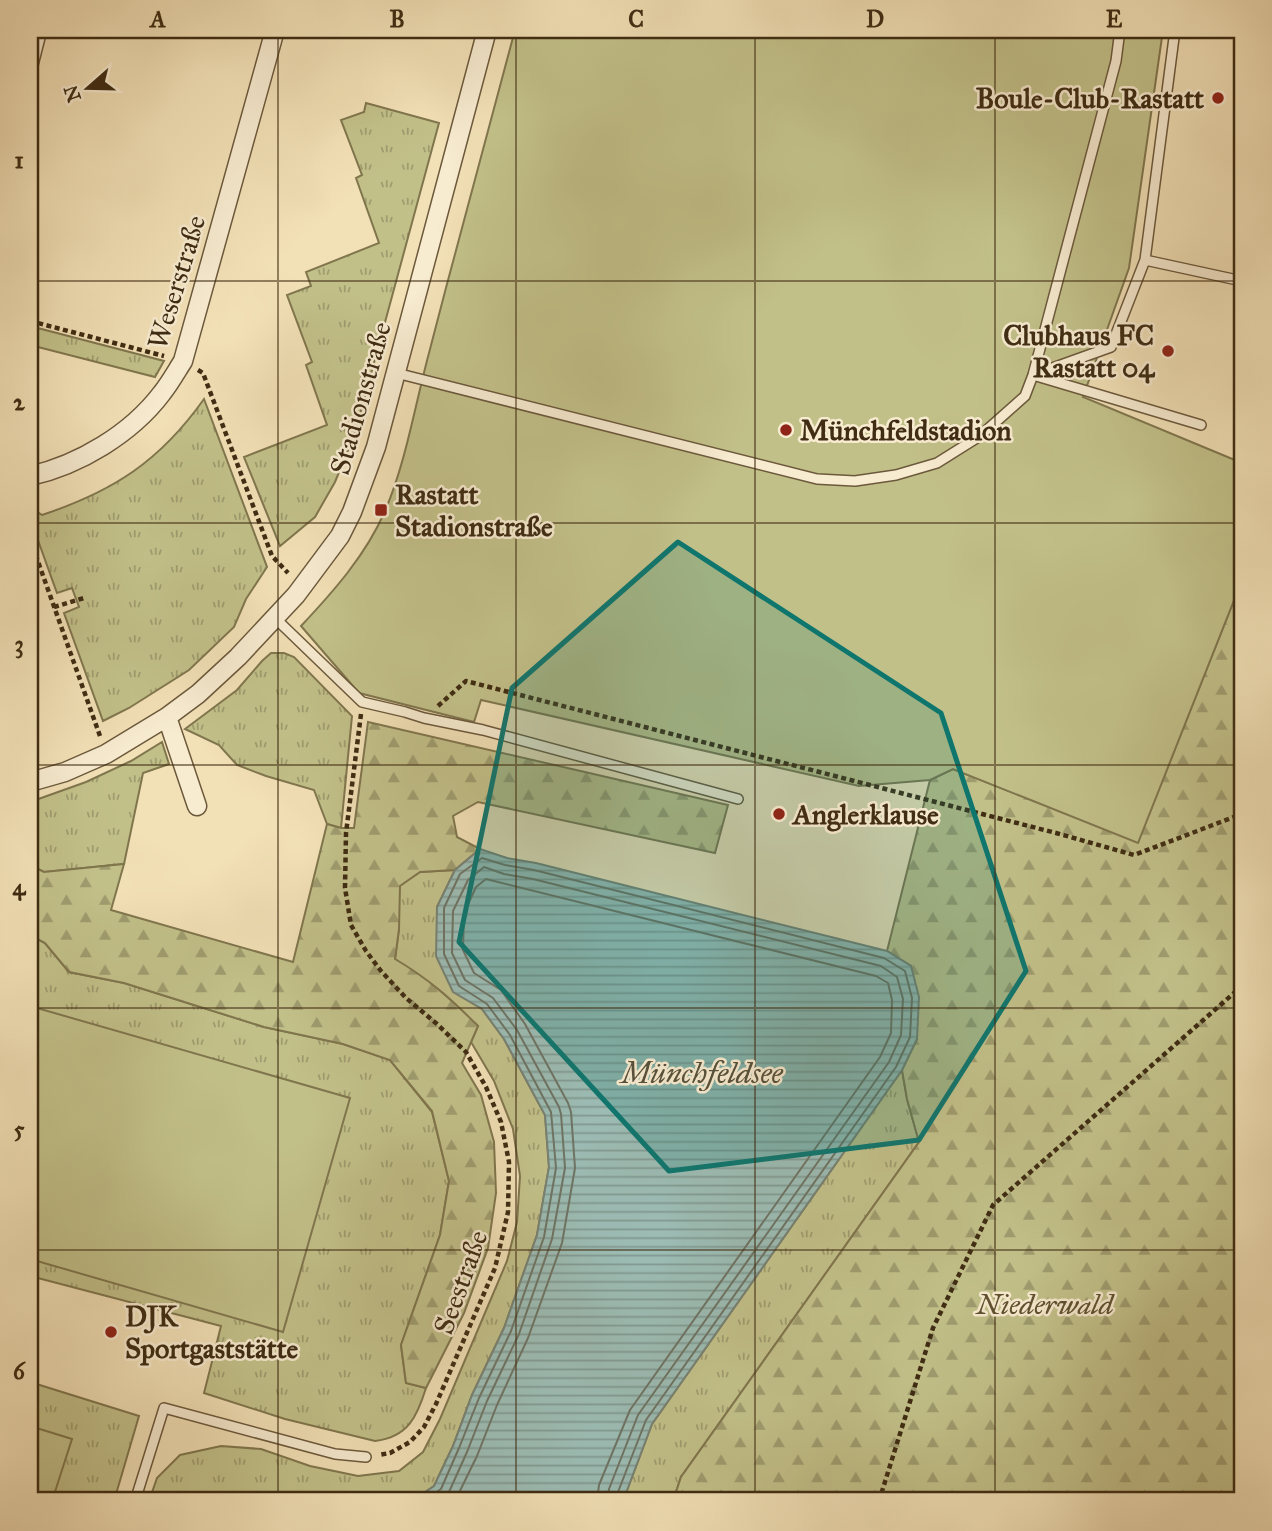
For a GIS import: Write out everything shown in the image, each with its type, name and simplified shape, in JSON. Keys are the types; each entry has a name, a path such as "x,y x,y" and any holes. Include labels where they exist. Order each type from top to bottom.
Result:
{"street":[{"name":"Weserstraße","path":"30,477 79,458 129,427 163,392 183,361 275,30"},
{"name":"Stadionstraße","path":"30,782 65,772 106,754 167,718 198,694 275,618 340,536 352,512 376,447 487,30"},
{"path":"167,718 197,806"}],"lane":[{"path":"30,77 42,30"},
{"path":"396,373 817,479 855,481 896,475 937,463 979,436 1025,396 1033,375 1116,61 1120,30"},
{"path":"1033,375 1111,346 1145,260 1175,30"},
{"path":"1145,260 1242,281"},
{"path":"1033,375 1201,425"},
{"path":"275,618 362,702 483,730 738,799"},
{"path":"135,1501 164,1408 335,1454 366,1457"}],"path":[{"path":"30,321 183,361 204,373 272,556 301,587"},
{"path":"30,539 106,754"},
{"path":"54,607 83,598"},
{"path":"424,718 466,681 1043,829 1134,855 1242,814"},
{"name":"Seestraße","path":"362,702 346,833 345,888 351,925 381,971 406,998 466,1052 486,1087 501,1122 509,1162 508,1212 495,1268 436,1404 424,1427 410,1442 390,1453 366,1457"},
{"path":"879,1501 933,1328 993,1205 1242,986"}],"highlighted area":[{"path":"678,542 941,713 1026,971 919,1140 669,1171 459,942 512,688"}],"green space":[{"name":"Münchfeldstadion","path":"515,30 1163,30 1129,268 1083,397 1242,463 1242,580 1138,843 953,769 930,780 859,786 481,700 474,722 359,693 301,626 359,558 385,511 392,492"},
{"path":"366,103 439,123 355,433 335,482 315,517 280,546 244,457 327,425 306,365 312,362 287,295 311,286 306,272 379,243 356,178 362,175 341,120 364,112"},
{"path":"30,326 164,361 155,377 30,345"},
{"path":"204,399 267,567 246,599 234,627 189,670 103,721 64,613 79,607 72,588 57,593 30,518 30,507 42,515 68,506 134,471 170,440"},
{"name":"Niederwald","path":"1242,580 1242,1501 673,1501 681,1477 919,1142 902,1070 917,1039 911,966 887,951 930,780 953,769 1138,842"},
{"path":"271,653 284,653 294,657 352,716 341,828 327,824 314,790 237,765 219,745 185,729 237,690"},
{"path":"368,722 728,805 715,853 478,802 453,816 457,837 480,849 455,870 420,872 400,886 395,959 439,990 478,1026 462,1063 481,1095 494,1142 496,1193 488,1248 464,1313 426,1388 406,1383 401,1345 440,1235 449,1181 432,1111 390,1060 343,1044 264,1027 124,983 69,972 45,943 30,935 30,865 44,872 124,864 111,910 293,962 327,824 354,828"},
{"path":"162,742 169,764 143,773 124,864 44,872 30,865 30,802 86,782 131,761"},
{"path":"455,870 437,907 453,991 482,1009 504,1039 545,1115 549,1167 537,1235 504,1328 472,1395 453,1446 434,1486 412,1501 266,1501 238,1495 198,1501 149,1501 157,1478 180,1455 221,1446 261,1449 310,1466 358,1476 399,1471 423,1452 440,1419 507,1261 517,1222 520,1176 513,1129 494,1081 471,1042 478,1026 395,959 399,929 399,886 420,872"},
{"path":"30,935 45,943 69,972 124,983 264,1027 343,1044 390,1060 432,1112 449,1181 440,1235 401,1345 406,1383 426,1388 415,1416 403,1430 386,1439 375,1441 285,1419 204,1393 221,1326 30,1276"},
{"path":"30,1006 350,1098 283,1332 30,1259"},
{"path":"902,1070 919,1142 681,1477 673,1501 623,1501 652,1424"},
{"path":"30,1382 139,1416 114,1501 30,1501"},
{"path":"30,1426 72,1439 52,1501 30,1501"}],"water":[{"name":"Münchfeldsee","path":"480,849 507,858 887,951 911,966 919,997 917,1039 902,1070 652,1424 623,1501 412,1501 434,1486 453,1446 472,1395 504,1328 537,1235 549,1167 545,1115 504,1039 482,1009 453,992 436,956 437,907 455,870"}],"place":[{"name":"Boule-Club-Rastatt","path":"1218,98"},
{"name":"Clubhaus FC Rastatt 04","path":"1168,351"},
{"name":"Münchfeldstadion","path":"786,430"},
{"name":"Rastatt Stadionstraße","path":"381,510"},
{"name":"Anglerklause","path":"779,814"},
{"name":"DJK Sportgaststätte","path":"111,1332"}]}
